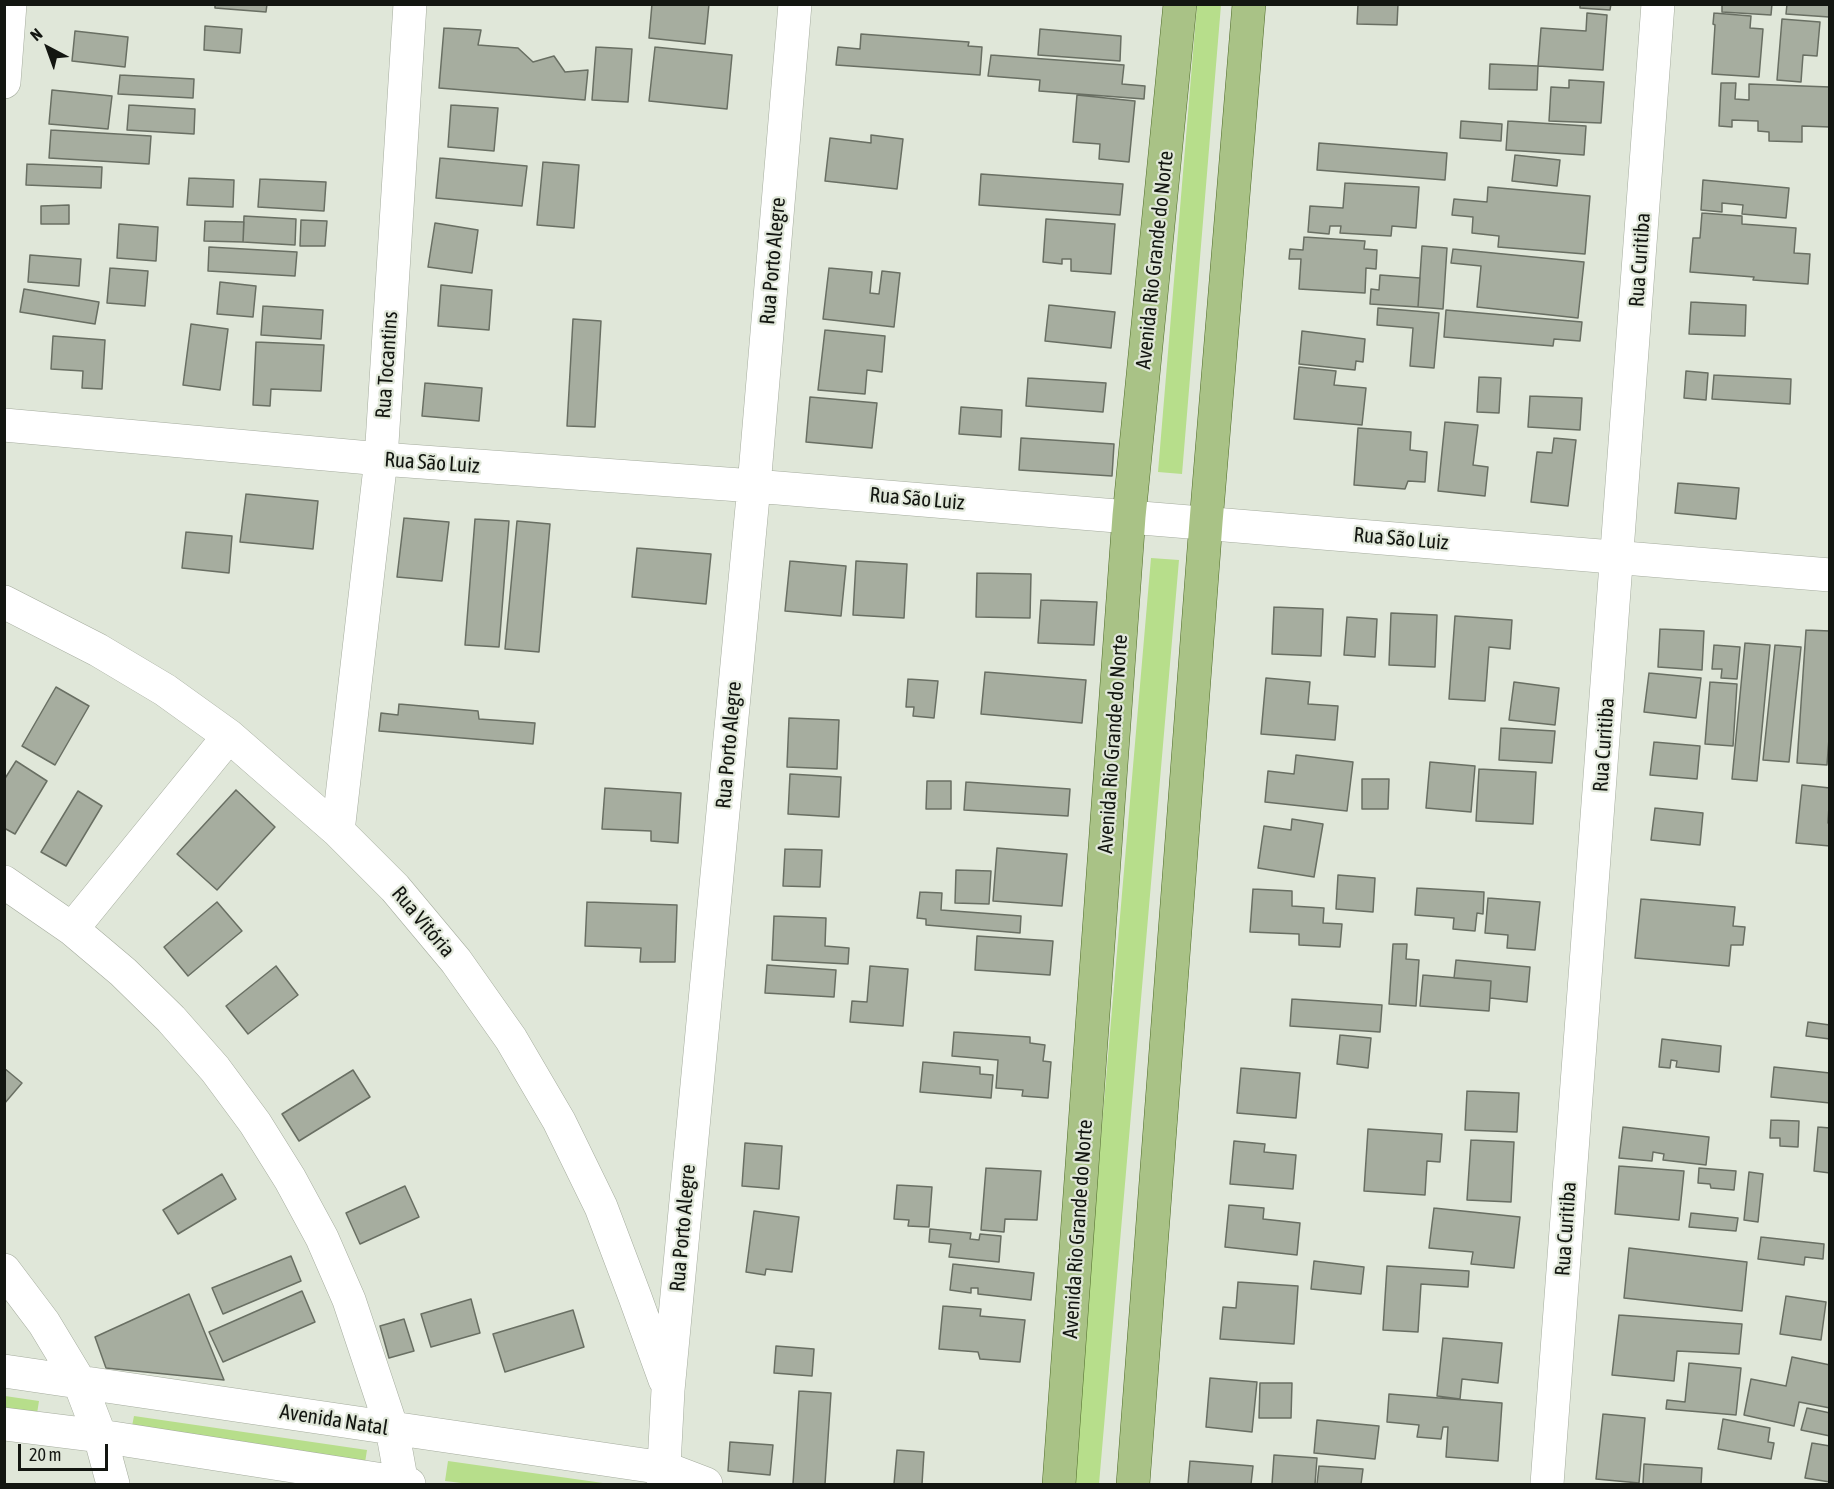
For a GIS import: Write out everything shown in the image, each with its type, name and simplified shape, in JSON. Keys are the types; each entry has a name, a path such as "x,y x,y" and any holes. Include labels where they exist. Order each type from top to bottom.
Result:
{"main road":[{"name":"Avenida Rio Grande do Norte","path":"1059,1485 1129,516 1180,4"},
{"path":"1132,1485 1206,522 1249,4"}],"street":[{"path":"4,82 10,4"},
{"name":"Rua Tocantins","path":"338,831 381,459 410,4"},
{"name":"Rua Porto Alegre","path":"663,1476 668,1390 754,486 795,4"},
{"name":"Rua Curitiba","path":"1547,1485 1658,4"},
{"name":"Rua São Luiz","path":"4,425 381,459 1206,522 1830,576"},
{"name":"Rua Vitória","path":"4,602 98,650 165,690 229,736 338,831 395,888 456,961 511,1039 559,1121 601,1208 668,1390"},
{"path":"72,929 229,736"},
{"path":"4,882 72,929 123,972 171,1019 214,1069 255,1123 279,1160 322,1238 349,1299 392,1429 404,1484 100,1436 4,1424"},
{"path":"4,1270 44,1323 79,1381 100,1436 113,1485"},
{"name":"Avenida Natal","path":"4,1371 392,1429 706,1485"}],"green space":[{"path":"1197,5 1221,5 1182,474 1158,472"},
{"path":"1151,558 1179,560 1099,1484 1071,1484"},
{"path":"5,1396 39,1401 36,1420 5,1415"},
{"path":"134,1416 367,1450 364,1469 130,1436"},
{"path":"448,1461 610,1484 470,1484 445,1481"}],"building":[{"path":"215,4 267,4 266,12 215,8"},
{"path":"652,4 709,4 705,44 649,38"},
{"path":"1358,4 1398,4 1397,25 1357,24"},
{"path":"1580,4 1611,4 1610,10 1580,8"},
{"path":"1722,4 1772,4 1771,15 1722,12"},
{"path":"1787,4 1830,4 1829,17 1786,14"},
{"path":"1587,13 1607,15 1603,70 1538,66 1541,28 1586,31"},
{"path":"1714,13 1751,16 1750,28 1763,29 1759,77 1712,74"},
{"path":"1782,19 1820,22 1817,56 1803,55 1801,82 1777,80"},
{"path":"205,26 242,29 240,53 204,50"},
{"path":"444,28 481,30 478,45 518,48 533,62 554,56 565,72 588,70 585,100 439,88"},
{"path":"1040,29 1121,36 1120,61 1038,55"},
{"path":"75,31 128,37 125,67 72,61"},
{"path":"861,34 969,42 968,46 982,47 980,75 836,65 838,47 860,49"},
{"path":"596,47 632,49 628,102 592,100"},
{"path":"655,47 732,55 727,109 649,101"},
{"path":"991,55 1124,65 1122,84 1145,86 1144,99 1039,91 1040,80 988,76"},
{"path":"1490,64 1538,66 1537,90 1489,89"},
{"path":"120,75 194,79 193,98 118,94"},
{"path":"1569,80 1604,82 1601,123 1549,121 1551,87 1569,88"},
{"path":"1721,83 1736,83 1735,99 1749,100 1749,84 1830,87 1830,127 1802,126 1802,142 1769,141 1769,132 1758,131 1758,121 1732,120 1732,127 1719,126"},
{"path":"52,90 112,96 108,129 49,124"},
{"path":"1077,95 1135,101 1129,162 1099,159 1100,144 1073,142"},
{"path":"129,105 195,109 194,134 127,130"},
{"path":"451,105 498,108 494,151 448,147"},
{"path":"1461,121 1502,124 1501,141 1460,138"},
{"path":"1508,121 1586,126 1584,155 1506,150"},
{"path":"51,130 151,136 149,164 49,158"},
{"path":"871,135 903,139 897,189 825,181 830,138 871,143"},
{"path":"1319,143 1447,153 1445,180 1317,170"},
{"path":"1515,155 1560,160 1557,186 1512,181"},
{"path":"440,158 527,166 522,206 436,198"},
{"path":"543,162 579,165 574,228 537,225"},
{"path":"27,164 102,167 101,188 26,185"},
{"path":"981,174 1123,184 1120,215 979,205"},
{"path":"189,178 234,180 233,207 187,205"},
{"path":"260,179 326,182 324,211 258,207"},
{"path":"1703,180 1789,188 1786,218 1742,214 1743,205 1722,203 1722,212 1701,210"},
{"path":"1345,183 1419,187 1416,228 1392,226 1391,236 1340,233 1341,226 1330,226 1329,234 1308,232 1310,206 1343,208"},
{"path":"1488,187 1590,196 1585,254 1498,247 1499,236 1472,233 1473,217 1452,215 1454,199 1487,202"},
{"path":"69,205 69,224 41,224 41,206"},
{"path":"1702,213 1742,216 1742,224 1796,228 1794,253 1810,254 1808,284 1690,272 1693,238 1700,238"},
{"path":"244,216 296,219 295,245 243,242"},
{"path":"1046,219 1115,224 1111,274 1071,271 1071,259 1062,259 1062,264 1043,262"},
{"path":"301,220 327,221 325,246 300,246"},
{"path":"205,221 244,222 243,242 204,241"},
{"path":"435,223 478,230 472,273 428,267"},
{"path":"119,224 158,227 156,261 117,258"},
{"path":"1304,237 1365,241 1364,249 1377,250 1376,269 1366,268 1365,293 1299,289 1301,259 1289,259 1290,249 1303,250"},
{"path":"1422,246 1447,248 1443,309 1418,307"},
{"path":"209,247 297,252 295,276 208,271"},
{"path":"1453,249 1584,262 1578,318 1477,307 1481,266 1451,263"},
{"path":"30,255 81,259 79,286 28,282"},
{"path":"110,268 148,271 145,306 107,303"},
{"path":"829,268 872,272 870,293 879,294 882,271 900,273 894,327 823,319"},
{"path":"1380,275 1420,278 1418,307 1370,304 1371,289 1379,290"},
{"path":"220,282 256,286 253,317 217,314"},
{"path":"441,285 492,290 489,330 438,326"},
{"path":"24,289 99,302 95,324 20,312"},
{"path":"1691,302 1746,305 1745,336 1689,334"},
{"path":"1049,305 1115,312 1111,348 1045,341"},
{"path":"263,306 323,310 321,339 261,335"},
{"path":"1378,308 1439,313 1434,368 1410,366 1413,328 1377,325"},
{"path":"1446,310 1582,322 1580,341 1554,339 1553,346 1444,337"},
{"path":"573,319 601,321 595,427 567,426"},
{"path":"191,324 228,329 220,390 183,385"},
{"path":"825,330 885,336 882,372 867,370 865,394 818,390"},
{"path":"1302,331 1365,339 1363,362 1356,361 1355,370 1299,364"},
{"path":"53,336 105,340 102,389 82,388 83,371 51,369"},
{"path":"256,342 324,345 321,391 271,389 270,406 253,405"},
{"path":"1299,367 1336,371 1334,385 1366,388 1362,425 1294,419"},
{"path":"1686,371 1708,373 1706,400 1684,398"},
{"path":"1714,375 1791,379 1790,404 1712,399"},
{"path":"1479,377 1501,378 1499,413 1477,412"},
{"path":"1028,378 1106,383 1103,412 1026,406"},
{"path":"425,383 482,388 479,421 422,416"},
{"path":"1530,396 1582,398 1580,430 1528,427"},
{"path":"810,397 877,403 872,448 806,442"},
{"path":"961,407 1002,410 1001,437 959,434"},
{"path":"1445,422 1478,425 1473,465 1488,467 1485,496 1438,491"},
{"path":"1358,428 1411,432 1410,450 1427,452 1425,482 1408,481 1405,489 1354,485"},
{"path":"1021,438 1114,444 1112,476 1019,470"},
{"path":"1554,438 1576,440 1568,506 1531,502 1537,452 1552,453"},
{"path":"1678,483 1739,488 1736,519 1675,513"},
{"path":"246,494 318,501 313,549 240,542"},
{"path":"404,518 449,522 442,581 397,577"},
{"path":"475,519 509,521 499,647 465,645"},
{"path":"517,521 550,524 539,652 505,649"},
{"path":"186,532 232,536 229,573 182,568"},
{"path":"637,548 711,554 706,604 632,597"},
{"path":"790,561 846,566 841,616 785,611"},
{"path":"856,561 907,564 904,618 853,615"},
{"path":"977,573 1031,574 1030,618 976,617"},
{"path":"1041,600 1097,602 1094,645 1038,643"},
{"path":"1274,607 1323,609 1321,656 1272,654"},
{"path":"1391,613 1437,615 1435,667 1389,665"},
{"path":"1455,616 1512,620 1510,649 1489,647 1485,701 1449,699"},
{"path":"1347,617 1377,619 1375,657 1344,655"},
{"path":"1660,629 1704,631 1702,670 1658,667"},
{"path":"1806,630 1830,631 1830,725 1827,765 1797,763"},
{"path":"1745,643 1770,645 1757,781 1732,779"},
{"path":"1714,645 1740,647 1737,679 1721,678 1722,669 1712,669"},
{"path":"1775,645 1801,647 1789,762 1763,760"},
{"path":"985,672 1086,680 1082,723 981,714"},
{"path":"1649,673 1701,678 1696,718 1644,712"},
{"path":"1266,678 1310,682 1308,704 1338,706 1335,740 1261,734"},
{"path":"908,679 938,681 934,718 913,716 914,707 906,707"},
{"path":"1514,682 1559,688 1555,725 1509,720"},
{"path":"1710,682 1737,684 1733,746 1705,744"},
{"path":"56,687 89,706 55,765 22,746"},
{"path":"399,704 478,711 479,719 535,723 533,744 379,731 381,713 398,715"},
{"path":"789,718 839,720 837,769 787,767"},
{"path":"1501,728 1555,731 1552,763 1499,760"},
{"path":"1654,742 1700,746 1697,779 1650,775"},
{"path":"1296,755 1353,762 1347,811 1265,802 1268,771 1294,774"},
{"path":"16,761 47,781 15,834 4,828 4,780"},
{"path":"1430,762 1475,766 1471,812 1426,808"},
{"path":"1479,769 1536,772 1533,824 1476,821"},
{"path":"790,774 841,777 839,817 788,814"},
{"path":"1362,779 1389,779 1388,809 1362,809"},
{"path":"927,781 951,781 951,809 926,809"},
{"path":"966,782 1070,789 1068,816 964,810"},
{"path":"1802,785 1830,788 1828,823 1830,823 1830,846 1796,843"},
{"path":"605,788 681,793 678,843 651,841 651,831 602,829"},
{"path":"236,790 275,827 217,890 177,854"},
{"path":"78,791 102,806 66,866 41,852"},
{"path":"1655,808 1703,813 1700,845 1651,840"},
{"path":"1292,819 1323,824 1314,877 1258,868 1264,826 1291,830"},
{"path":"997,848 1067,854 1062,906 993,901"},
{"path":"785,849 822,850 820,887 783,886"},
{"path":"956,870 991,871 989,904 955,903"},
{"path":"1338,875 1375,878 1373,912 1336,909"},
{"path":"1417,888 1484,892 1483,914 1477,913 1475,931 1453,929 1454,918 1415,915"},
{"path":"1253,889 1292,891 1292,906 1324,908 1323,923 1342,924 1340,947 1299,945 1299,934 1250,932"},
{"path":"920,892 942,893 941,910 1021,916 1020,933 926,925 926,919 917,918"},
{"path":"1488,898 1540,902 1535,950 1507,948 1508,935 1485,933"},
{"path":"1641,899 1735,907 1733,926 1745,927 1743,945 1731,945 1729,966 1635,958"},
{"path":"217,902 242,931 188,976 164,947"},
{"path":"587,902 677,905 675,962 640,962 641,948 585,946"},
{"path":"774,916 826,918 825,946 849,948 848,964 772,960"},
{"path":"977,936 1053,941 1050,975 975,970"},
{"path":"1393,944 1407,944 1406,959 1419,960 1416,1006 1389,1004"},
{"path":"1456,960 1530,967 1527,1002 1490,998 1491,981 1454,978"},
{"path":"767,965 836,970 834,997 765,993"},
{"path":"276,966 298,995 248,1034 226,1006"},
{"path":"870,966 908,969 903,1026 850,1022 852,1001 867,1002"},
{"path":"1423,975 1491,981 1489,1011 1420,1006"},
{"path":"1292,999 1382,1005 1380,1032 1290,1026"},
{"path":"1808,1022 1830,1025 1830,1039 1806,1036"},
{"path":"954,1032 1030,1037 1030,1043 1045,1045 1043,1061 1051,1062 1048,1098 1022,1096 1023,1090 996,1088 998,1060 952,1056"},
{"path":"1340,1035 1371,1038 1368,1068 1337,1064"},
{"path":"1662,1039 1721,1046 1719,1072 1676,1067 1677,1061 1671,1060 1670,1068 1659,1067"},
{"path":"923,1062 980,1067 980,1074 993,1075 991,1098 920,1092"},
{"path":"1774,1067 1830,1073 1830,1103 1771,1097"},
{"path":"4,1068 22,1083 4,1104"},
{"path":"1241,1068 1300,1073 1296,1118 1237,1113"},
{"path":"353,1070 370,1097 299,1141 282,1114"},
{"path":"1467,1091 1519,1093 1517,1132 1465,1130"},
{"path":"1771,1120 1799,1121 1798,1147 1780,1146 1780,1138 1770,1138"},
{"path":"1623,1127 1709,1137 1706,1165 1663,1160 1664,1154 1653,1152 1652,1161 1619,1158"},
{"path":"1818,1127 1830,1128 1830,1173 1814,1171"},
{"path":"1368,1129 1442,1134 1440,1162 1427,1161 1425,1195 1364,1191"},
{"path":"1471,1140 1514,1142 1511,1202 1467,1200"},
{"path":"1234,1141 1265,1144 1264,1152 1296,1155 1293,1189 1230,1184"},
{"path":"745,1143 782,1146 779,1189 742,1186"},
{"path":"1619,1166 1684,1171 1679,1220 1615,1214"},
{"path":"986,1168 1041,1171 1037,1220 1005,1219 1004,1232 981,1230"},
{"path":"1699,1168 1736,1171 1734,1190 1711,1188 1710,1184 1698,1183"},
{"path":"1749,1172 1763,1174 1758,1222 1744,1220"},
{"path":"222,1174 236,1199 178,1234 163,1210"},
{"path":"897,1185 932,1187 929,1227 908,1226 909,1220 894,1219"},
{"path":"405,1186 419,1217 360,1244 346,1213"},
{"path":"1229,1205 1264,1208 1263,1219 1300,1223 1297,1255 1225,1247"},
{"path":"1434,1208 1520,1217 1514,1268 1471,1264 1473,1252 1429,1248"},
{"path":"754,1211 799,1217 792,1272 766,1269 765,1275 746,1272"},
{"path":"1691,1213 1738,1218 1736,1231 1689,1227"},
{"path":"930,1229 971,1233 970,1239 979,1240 980,1234 1001,1236 999,1262 949,1257 951,1244 929,1242"},
{"path":"1761,1237 1824,1244 1823,1259 1805,1257 1804,1265 1758,1259"},
{"path":"1629,1248 1747,1262 1742,1311 1624,1298"},
{"path":"291,1256 301,1281 223,1314 212,1288"},
{"path":"1314,1261 1364,1267 1361,1294 1311,1289"},
{"path":"953,1264 1034,1273 1031,1300 978,1294 978,1288 971,1288 971,1293 950,1290"},
{"path":"1387,1266 1469,1271 1468,1287 1421,1284 1418,1332 1383,1330"},
{"path":"1238,1282 1298,1286 1294,1344 1220,1339 1223,1307 1236,1308"},
{"path":"302,1291 315,1322 223,1362 209,1332"},
{"path":"189,1294 224,1380 106,1368 95,1337"},
{"path":"1786,1296 1826,1302 1821,1340 1780,1334"},
{"path":"471,1299 480,1333 431,1347 421,1314"},
{"path":"943,1306 981,1309 980,1316 1025,1320 1020,1362 980,1359 978,1352 939,1349"},
{"path":"573,1310 584,1347 505,1372 493,1334"},
{"path":"1619,1315 1742,1324 1739,1354 1677,1351 1674,1381 1612,1375"},
{"path":"404,1319 414,1351 389,1358 380,1326"},
{"path":"1443,1338 1502,1343 1498,1383 1462,1379 1460,1399 1437,1396"},
{"path":"776,1346 814,1349 812,1376 774,1373"},
{"path":"1792,1357 1830,1365 1830,1408 1799,1402 1794,1426 1744,1415 1751,1379 1786,1386"},
{"path":"1689,1363 1741,1368 1736,1415 1666,1409 1667,1400 1685,1402"},
{"path":"1210,1378 1257,1382 1252,1432 1206,1427"},
{"path":"1260,1383 1292,1383 1291,1418 1259,1418"},
{"path":"799,1391 831,1393 825,1484 793,1484"},
{"path":"1389,1394 1502,1403 1498,1461 1446,1457 1448,1427 1443,1427 1441,1439 1417,1437 1419,1425 1387,1422"},
{"path":"1807,1408 1830,1413 1830,1436 1801,1430"},
{"path":"1603,1414 1645,1418 1639,1483 1596,1479"},
{"path":"1723,1419 1770,1428 1768,1442 1774,1443 1771,1459 1718,1449"},
{"path":"1317,1420 1379,1426 1375,1459 1314,1453"},
{"path":"730,1442 773,1445 770,1475 728,1471"},
{"path":"1812,1443 1830,1446 1830,1482 1805,1478"},
{"path":"897,1450 924,1452 922,1484 894,1484"},
{"path":"1274,1455 1317,1458 1315,1484 1272,1484"},
{"path":"1190,1461 1253,1466 1251,1484 1188,1484"},
{"path":"1644,1464 1702,1468 1701,1484 1643,1484"},
{"path":"1319,1466 1363,1469 1361,1484 1317,1484"}]}
